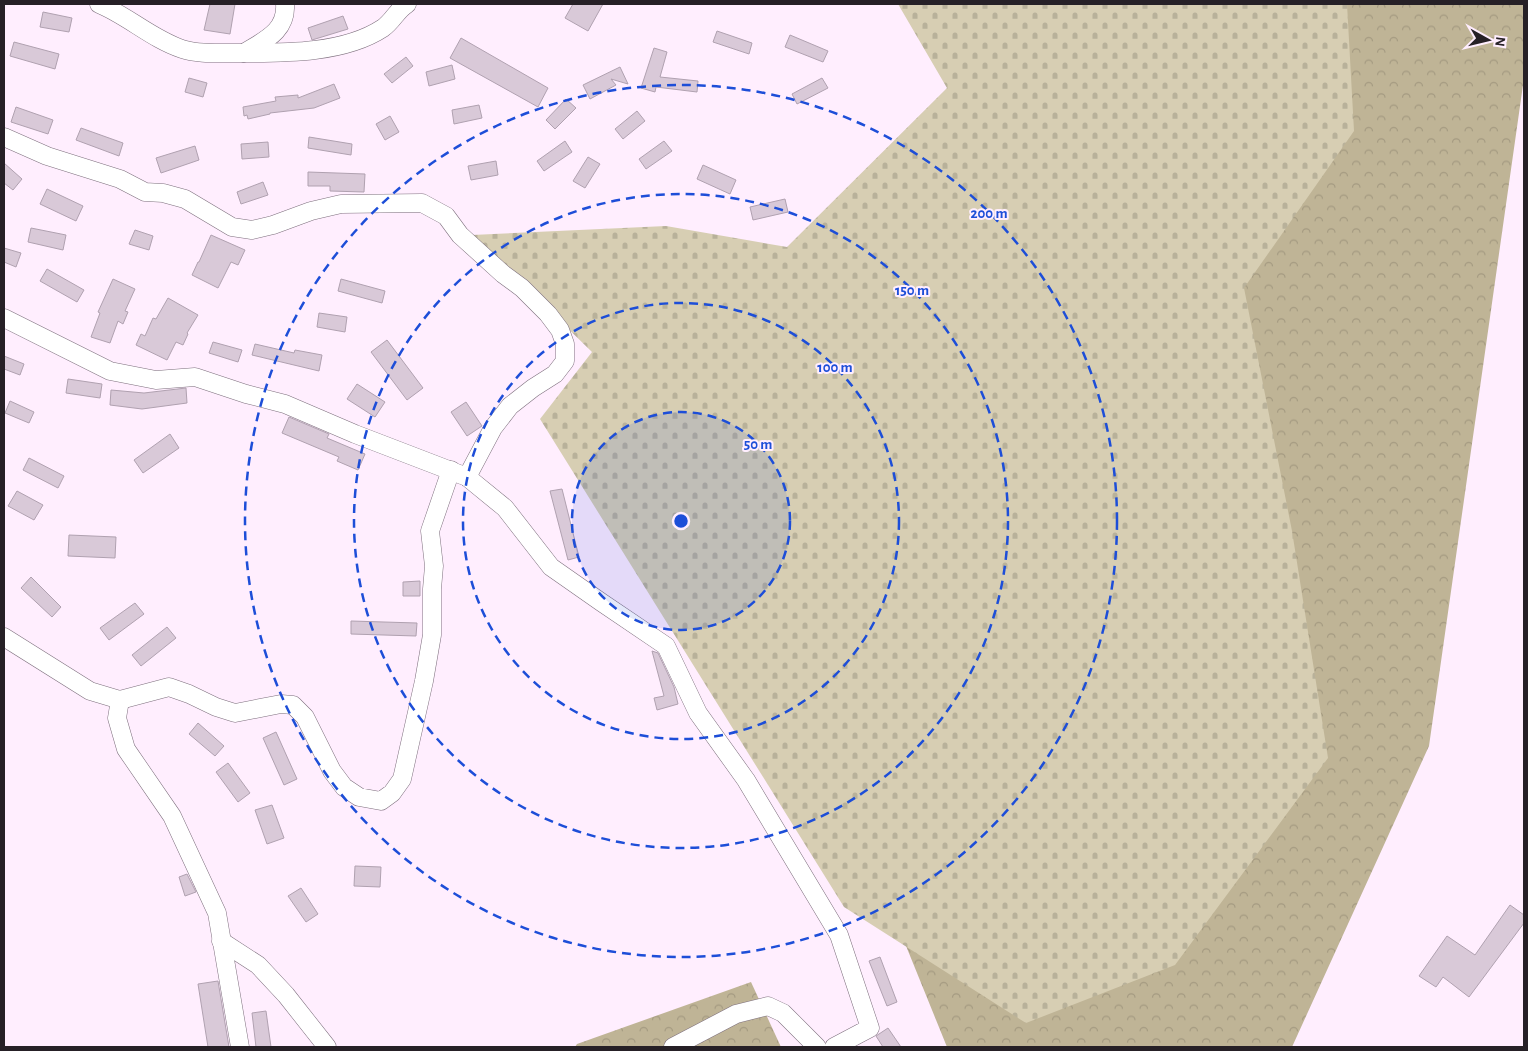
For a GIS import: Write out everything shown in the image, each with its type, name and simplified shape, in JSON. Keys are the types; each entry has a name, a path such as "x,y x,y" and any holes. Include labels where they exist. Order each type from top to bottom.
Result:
{"street":[{"path":"99,4 158,38 184,50 206,53 284,53 354,42 384,27 407,4"},
{"path":"244,53 280,28 286,13 285,4"},
{"path":"4,137 47,156 120,179 145,192 163,192 185,199 232,227 252,230 273,225 311,211 341,204 422,203 446,216 460,235 503,274 522,288 548,314 560,330 565,344 566,361 555,374 510,406 459,474 430,531 434,566 432,635 424,681 402,779 392,793 380,801 359,797 344,787 332,771 305,717 292,705 281,704 235,713 169,687 120,700 90,691 4,637"},
{"path":"4,318 110,372 156,380 194,377 246,394 286,404 355,434 459,474 504,508 551,566 666,646 698,713 746,780 839,935 870,1028 834,1047"},
{"path":"120,700 117,718 126,749 172,816 217,913 240,1047"},
{"path":"222,941 258,965 286,995 327,1047"},
{"path":"673,1047 736,1014 768,1006 783,1013 817,1047"}],"green space":[{"path":"898,4 1347,4 1354,131 1244,288 1292,531 1328,758 1175,965 1026,1023 844,907 540,419 592,352 472,235 666,226 787,247 947,88"},
{"path":"935,4 1524,4 1524,78 1429,746 1292,1047 947,1047 870,857 969,93"},
{"path":"751,982 781,1047 575,1047 577,1044"}],"building":[{"path":"210,4 235,4 230,34 204,30"},
{"path":"573,4 603,4 588,31 565,18"},
{"path":"43,12 72,18 69,32 40,27"},
{"path":"343,16 348,29 312,40 308,28"},
{"path":"717,31 752,43 749,54 713,42"},
{"path":"790,35 828,51 823,62 785,47"},
{"path":"461,38 548,88 538,107 450,58"},
{"path":"14,42 59,54 55,69 10,56"},
{"path":"654,48 667,52 660,77 698,81 697,92 656,87 655,92 641,88"},
{"path":"406,57 413,66 392,83 384,74"},
{"path":"452,65 455,79 429,86 426,72"},
{"path":"620,67 628,84 611,79 616,85 590,99 583,85"},
{"path":"189,78 207,83 203,97 185,92"},
{"path":"822,78 828,88 797,104 792,94"},
{"path":"334,84 340,98 314,108 270,113 248,119 247,115 244,116 243,107 276,101 275,97 298,95 298,98"},
{"path":"566,99 576,108 555,129 546,120"},
{"path":"479,105 482,118 454,124 452,110"},
{"path":"16,107 53,120 48,134 11,122"},
{"path":"637,111 645,121 623,139 615,129"},
{"path":"390,116 399,132 385,140 376,124"},
{"path":"81,128 123,143 119,156 76,140"},
{"path":"309,137 352,144 351,155 308,148"},
{"path":"565,141 572,152 544,171 537,161"},
{"path":"664,141 672,151 646,169 639,159"},
{"path":"268,142 269,157 242,159 241,144"},
{"path":"195,146 199,160 161,173 156,158"},
{"path":"588,157 600,164 585,188 573,181"},
{"path":"496,161 498,175 471,180 468,166"},
{"path":"4,163 22,179 13,190 4,183"},
{"path":"703,165 736,180 730,194 697,179"},
{"path":"308,172 365,174 364,192 330,191 330,186 308,186"},
{"path":"263,182 268,195 241,204 237,192"},
{"path":"47,189 83,206 76,221 40,204"},
{"path":"785,199 788,212 753,220 750,207"},
{"path":"31,228 66,235 63,250 28,242"},
{"path":"135,230 153,236 149,250 129,244"},
{"path":"211,235 245,250 238,265 231,262 218,288 192,275"},
{"path":"4,248 21,253 16,267 4,262"},
{"path":"47,269 84,290 77,302 40,281"},
{"path":"113,279 135,289 125,311 128,312 123,324 118,321 110,343 91,337 100,313 98,312"},
{"path":"341,279 385,291 382,303 338,291"},
{"path":"168,298 198,315 187,333 183,345 176,342 167,360 136,345 141,334 145,336 153,318 156,319"},
{"path":"319,313 347,317 345,332 317,327"},
{"path":"387,340 423,388 407,400 371,352"},
{"path":"213,342 242,350 238,362 209,353"},
{"path":"255,344 294,353 295,350 322,355 319,371 252,355"},
{"path":"4,356 24,364 20,375 4,369"},
{"path":"68,379 102,384 100,398 66,393"},
{"path":"357,384 385,402 375,417 347,399"},
{"path":"186,388 187,403 142,409 110,405 111,390 144,393"},
{"path":"10,401 34,412 29,423 5,413"},
{"path":"466,402 482,426 467,436 451,412"},
{"path":"289,417 329,434 327,438 365,454 358,470 337,461 339,457 282,433"},
{"path":"170,434 179,448 143,473 134,460"},
{"path":"29,458 64,476 58,488 23,470"},
{"path":"562,489 579,557 568,560 550,491"},
{"path":"17,491 43,505 34,520 8,506"},
{"path":"69,535 116,537 115,558 68,556"},
{"path":"31,577 61,607 52,617 21,588"},
{"path":"420,581 420,596 403,596 403,582"},
{"path":"135,603 144,614 109,640 100,628"},
{"path":"351,621 417,623 416,636 351,634"},
{"path":"167,627 176,638 141,666 132,655"},
{"path":"652,651 658,653 674,687 678,704 657,710 654,698 664,696"},
{"path":"198,723 224,746 215,756 189,734"},
{"path":"276,732 297,779 284,785 263,738"},
{"path":"228,763 250,793 238,802 216,772"},
{"path":"272,805 284,838 267,844 255,810"},
{"path":"355,866 381,867 380,887 354,886"},
{"path":"187,874 196,892 185,896 179,877"},
{"path":"301,888 318,914 306,922 288,896"},
{"path":"1510,905 1524,915 1524,923 1469,997 1443,977 1436,987 1419,976 1447,936 1475,955"},
{"path":"880,957 897,1002 887,1006 869,961"},
{"path":"218,981 229,1047 208,1047 198,984"},
{"path":"266,1011 271,1047 256,1047 252,1013"},
{"path":"888,1028 901,1047 883,1047 876,1036"}]}
